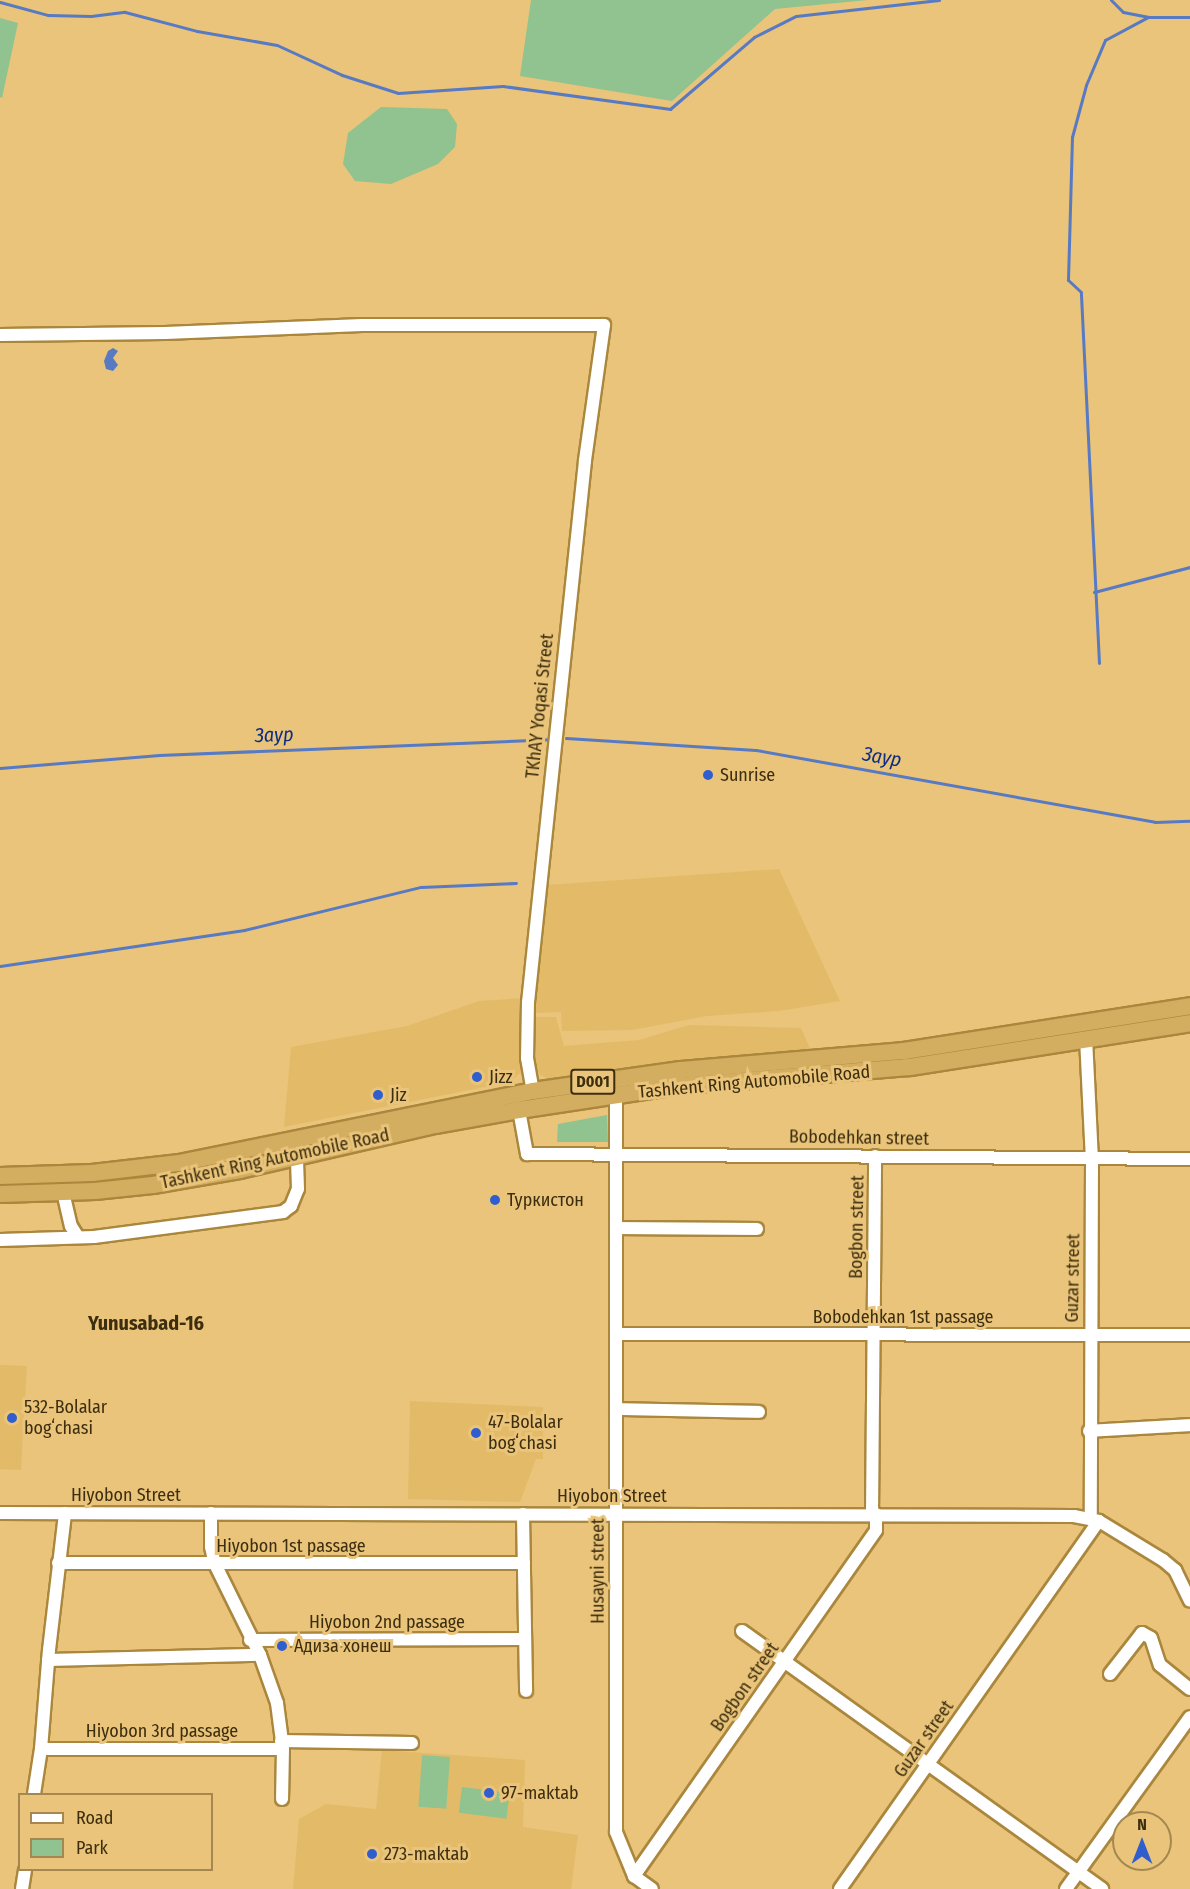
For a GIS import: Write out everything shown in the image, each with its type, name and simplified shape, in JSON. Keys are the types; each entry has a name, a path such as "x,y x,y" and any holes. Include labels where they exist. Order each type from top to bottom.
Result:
{"highway":[{"name":"Tashkent Ring Automobile Road","path":"0,1176 63,1175 296,1149 519,1110 1190,1006"},
{"name":"Tashkent Ring Automobile Road","path":"0,1194 153,1185 533,1091 652,1073 910,1067 1190,1023"}],"street":[{"name":"TKhAY Yoqasi Street","path":"0,335 165,333 362,325 604,325 585,461 528,1002 527,1058 533,1091"},
{"name":"Guzar street","path":"840,1889 928,1766 1095,1520 1089,1431 1092,1159 1086,1038"},
{"name":"Husayni street","path":"616,1095 615,1832 634,1876"},
{"name":"Bobodehkan street","path":"519,1110 527,1154 1190,1159"},
{"path":"0,1240 78,1237 283,1212 291,1206 298,1189 296,1149"},
{"name":"Bogbon street","path":"634,1876 876,1530 874,1514 874,1336 876,1156"},
{"path":"63,1192 70,1226 78,1237"},
{"path":"615,1228 758,1229"},
{"name":"Bobodehkan 1st passage","path":"615,1334 1190,1335"},
{"path":"616,1409 759,1412"},
{"path":"1089,1431 1190,1425"},
{"name":"Hiyobon Street","path":"0,1513 1034,1514 1095,1520 1175,1570 1190,1601"},
{"path":"34,1793 41,1749 48,1660 65,1513"},
{"path":"211,1513 211,1547 215,1564 250,1640 260,1655 277,1703 282,1745 282,1799"},
{"path":"523,1514 526,1691"},
{"name":"Hiyobon 1st passage","path":"58,1563 524,1563"},
{"path":"742,1631 1102,1889"},
{"path":"1110,1674 1142,1633 1151,1638 1158,1663 1190,1689"},
{"name":"Hiyobon 2nd passage","path":"250,1640 525,1639"},
{"path":"48,1660 260,1655"},
{"path":"1066,1889 1190,1717"},
{"name":"Hiyobon 3rd passage","path":"41,1749 412,1743"},
{"path":"22,1889 25,1871"},
{"path":"634,1876 652,1889"}],"shaded area":[{"path":"779,869 840,1001 779,1011 707,1016 632,1030 562,1031 561,1012 535,1013 547,885"},
{"path":"525,998 521,1072 510,1082 284,1127 291,1047 407,1026 479,1001"},
{"path":"533,1017 556,1017 564,1046 639,1040 689,1025 801,1028 812,1053 626,1068 550,1080 539,1074 534,1062"},
{"name":"532-Bolalar bogʻchasi","path":"0,1365 27,1366 21,1470 0,1469"},
{"name":"47-Bolalar bogʻchasi","path":"410,1401 543,1407 543,1459 536,1459 520,1502 408,1499"},
{"path":"382,1750 525,1760 523,1827 578,1835 571,1889 293,1889 299,1819 326,1804 376,1809"}],"green space":[{"path":"531,0 868,0 775,9 672,101 520,76"},
{"path":"0,18 18,23 2,98 0,97"},
{"path":"381,107 447,109 457,124 455,147 438,164 391,184 355,181 343,164 348,133"},
{"path":"607,1115 608,1142 557,1142 558,1124"},
{"path":"287,1148 289,1154 127,1183 0,1189 0,1182"},
{"path":"422,1755 450,1757 446,1809 418,1807"},
{"path":"462,1787 510,1793 506,1819 459,1813"}],"water":[{"path":"113,348 118,351 113,358 118,365 113,371 106,369 104,361 108,351"}],"waterway":[{"path":"0,2 48,15 91,16 125,12 197,31 277,45 342,75 398,93 503,86 670,109 754,37 796,16 939,0"},
{"path":"1111,0 1123,12 1148,17 1190,17"},
{"path":"1099,663 1081,292 1068,280 1072,137 1086,85 1105,40 1148,17"},
{"path":"1094,592 1190,567"},
{"name":"Заур","path":"566,738 756,750 1155,822 1190,821"},
{"name":"Заур","path":"0,768 159,755 550,739"},
{"path":"0,966 244,930 421,887 516,883"}],"place":[{"name":"Sunrise","path":"708,775"},
{"name":"Jizz","path":"477,1077"},
{"name":"Jiz","path":"378,1095"},
{"name":"Туркистон","path":"495,1200"},
{"name":"532-Bolalar bogʻchasi","path":"12,1418"},
{"name":"47-Bolalar bogʻchasi","path":"476,1433"},
{"name":"Адиза хонеш","path":"282,1646"},
{"name":"97-maktab","path":"489,1793"},
{"name":"273-maktab","path":"372,1854"}],"district":[{"name":"Yunusabad-16","path":"146,1323"}]}
